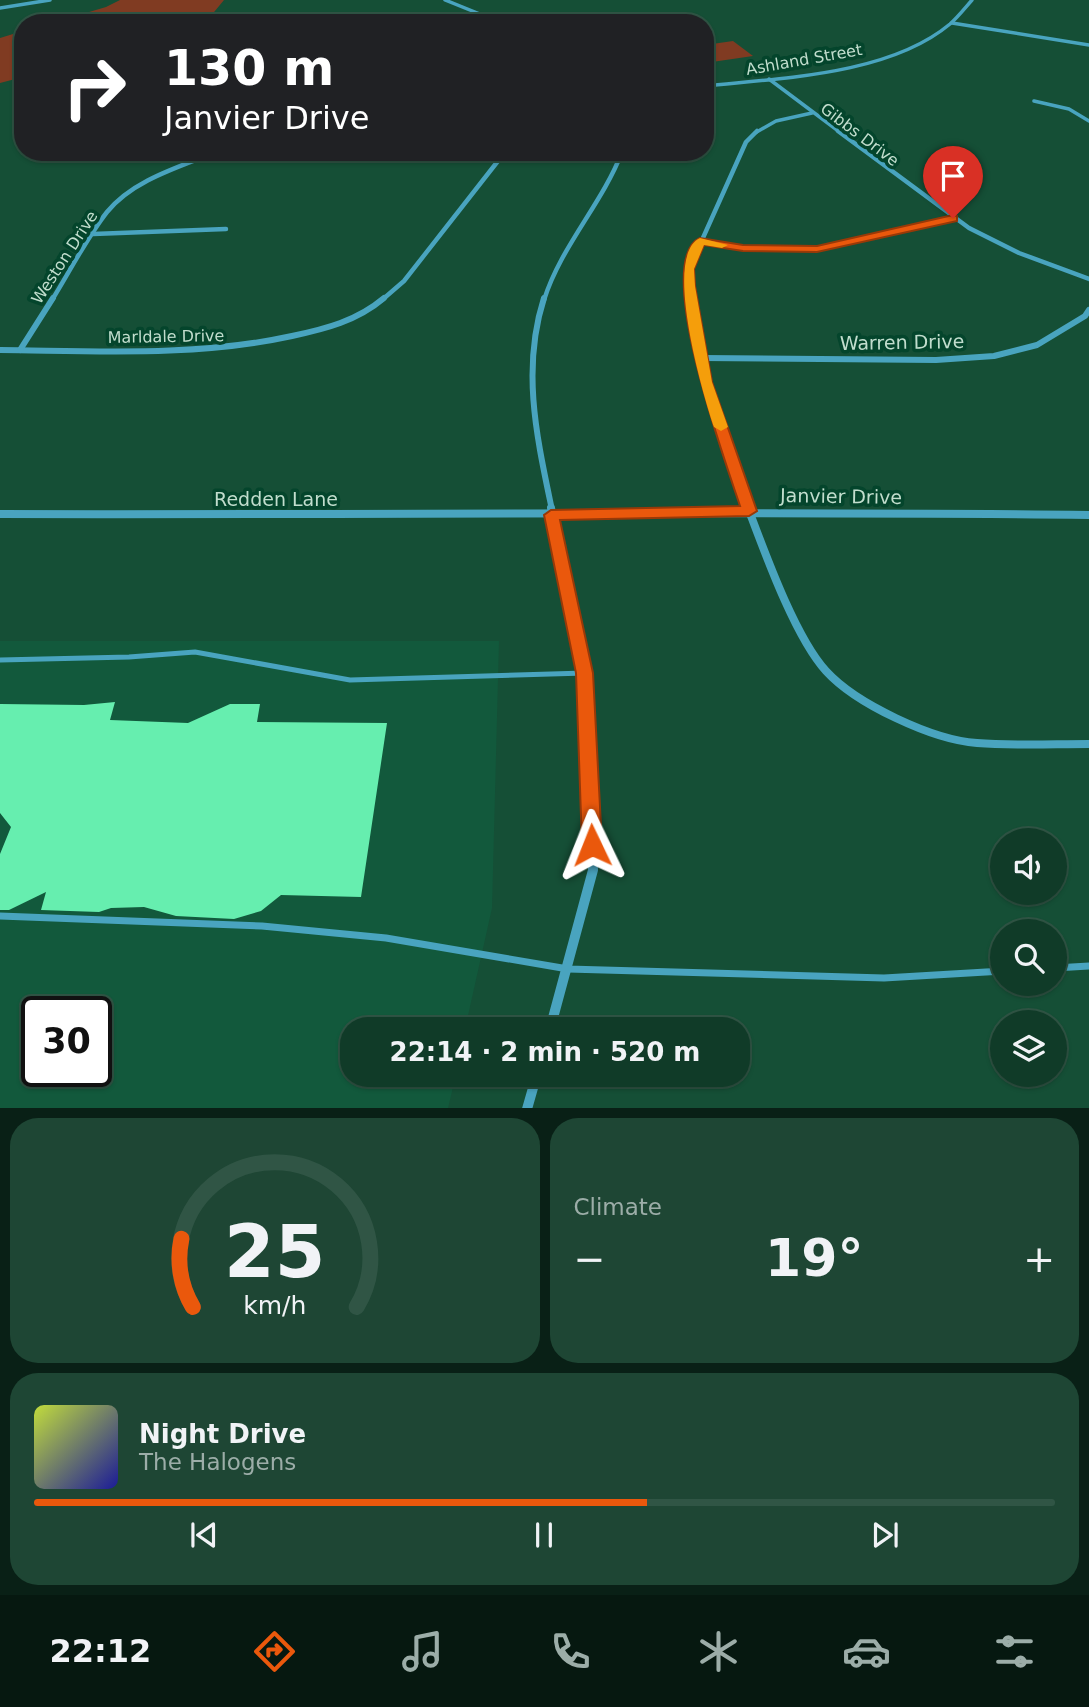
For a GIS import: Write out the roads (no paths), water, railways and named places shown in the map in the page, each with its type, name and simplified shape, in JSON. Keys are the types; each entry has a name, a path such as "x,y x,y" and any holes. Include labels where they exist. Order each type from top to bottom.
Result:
{"street":[{"path":"0,8 50,0"},
{"path":"446,0 480,14"},
{"name":"Ashland Street","path":"714,85 836,69 869,61 931,38 952,23 972,0"},
{"path":"952,23 1089,45"},
{"name":"Gibbs Drive","path":"769,79 953,218 1005,248 1089,279"},
{"path":"1034,102 1069,109 1089,121"},
{"path":"812,113 768,124 754,132 746,142 689,269 689,286 706,382 749,511 795,622 826,671 868,703 915,727 975,743 1089,744"},
{"name":"Weston Drive","path":"20,349 108,211 130,192 154,177 193,161"},
{"name":"Marldale Drive","path":"0,349 186,351 246,346 337,326 374,307 404,281 498,161"},
{"path":"554,1017 593,870 584,673 551,515 530,396 531,343 550,276 618,161"},
{"path":"700,241 743,248 817,249 953,218"},
{"path":"93,234 226,229"},
{"name":"Warren Drive","path":"702,358 936,360 994,356 1037,345 1085,316 1089,310"},
{"name":"Janvier Drive","path":"551,515 749,511 1089,514"},
{"name":"Redden Lane","path":"0,514 551,515"},
{"path":"527,1108 533,1087"}],"lane":[{"path":"0,660 129,657 195,652 349,680 584,673"},
{"path":"0,916 262,926 386,938 568,969 884,978 990,972"},
{"path":"1067,967 1089,966"}]}
